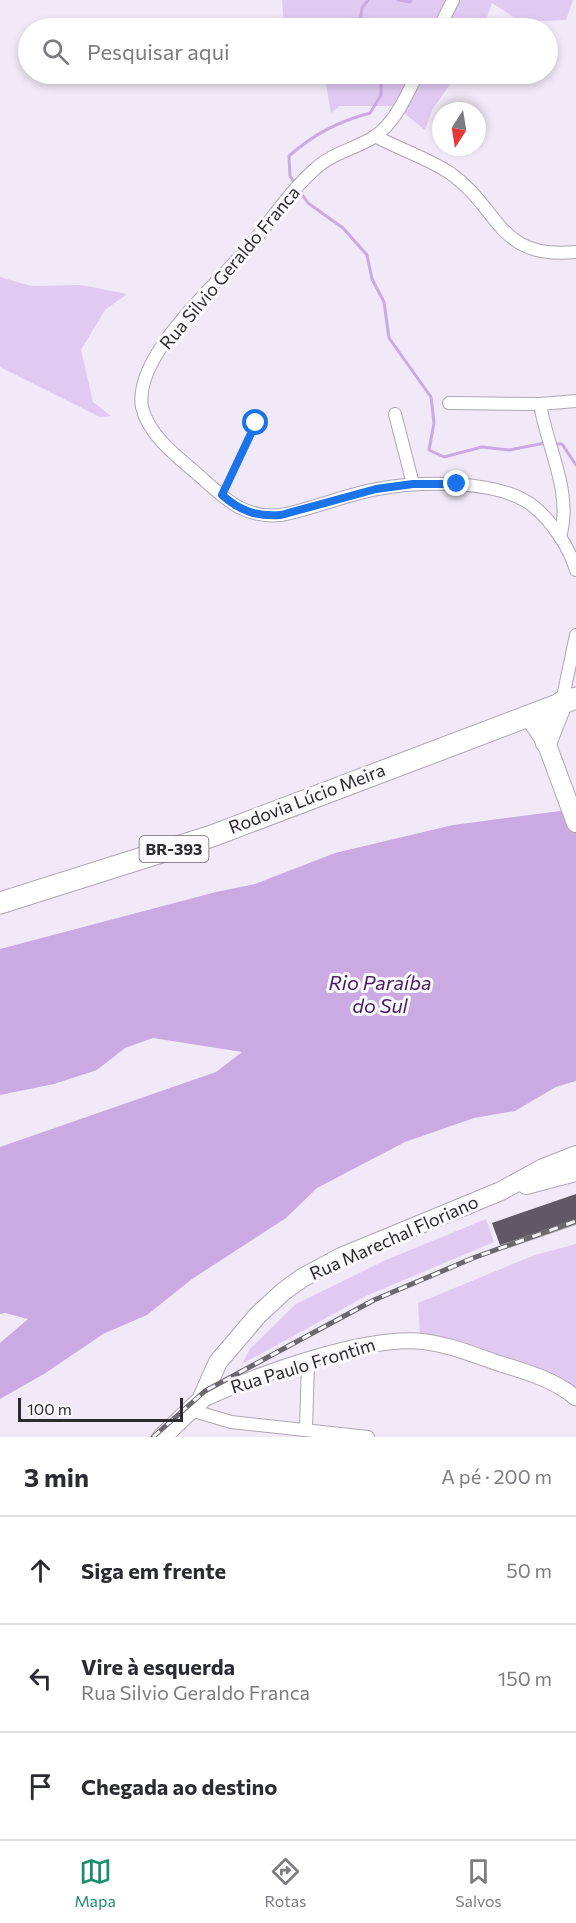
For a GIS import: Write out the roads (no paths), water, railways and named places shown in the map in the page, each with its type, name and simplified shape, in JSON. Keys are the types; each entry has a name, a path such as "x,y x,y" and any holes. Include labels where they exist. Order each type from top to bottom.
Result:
{"highway":[{"name":"Rodovia Lúcio Meira","path":"0,903 212,836 569,700"},
{"path":"550,752 569,700"}],"main road":[{"path":"519,718 550,752 561,790 576,823"},
{"path":"501,1191 552,1164 576,1155"},
{"path":"501,1191 576,1172"},
{"name":"Rua Marechal Floriano","path":"196,1405 218,1362 258,1315 284,1291 341,1257 501,1191"},
{"path":"162,1437 196,1405"}],"street":[{"path":"443,18 453,0"},
{"path":"412,84 402,105 375,136 450,174 520,245 544,252 576,252"},
{"name":"Rua Silvio Geraldo Franca","path":"375,136 325,161 289,196 247,249 176,326 158,352 143,387 142,404 153,431 222,495 242,510 268,516 298,512 376,489 413,484 457,484 516,497 533,506 560,537 576,570"},
{"path":"449,403 540,404 576,401"},
{"path":"540,404 564,503 564,521 560,537"},
{"path":"395,414 413,484"},
{"path":"569,700 576,635"},
{"name":"Rua Paulo Frontim","path":"196,1405 233,1386 308,1362 387,1341 419,1341 448,1346 532,1374 576,1398"},
{"path":"306,1428 308,1362"},
{"path":"196,1405 231,1422 306,1428 368,1437"}],"water":[{"name":"Rio Paraíba do Sul","path":"576,809 576,1081 556,1087 515,1111 474,1118 405,1142 317,1188 286,1218 192,1279 147,1315 103,1334 44,1374 0,1399 0,1343 28,1319 5,1313 0,1314 0,1147 216,1072 242,1052 153,1038 125,1048 97,1070 54,1084 0,1095 0,949 216,892 255,884 335,853 453,825"}],"waterway":[{"path":"360,18 362,8 368,0"},
{"path":"398,0 410,2 411,0"},
{"path":"296,185 290,176 289,156 326,130 370,113 381,95 381,84"},
{"path":"299,190 308,203 343,228 367,255 372,279 384,302 389,338 431,397 434,423 429,450 444,457 482,447 509,450 545,443"},
{"path":"552,444 562,444 576,465"}],"railway":[{"path":"153,1437 205,1391 374,1300 473,1258 576,1221"}]}
